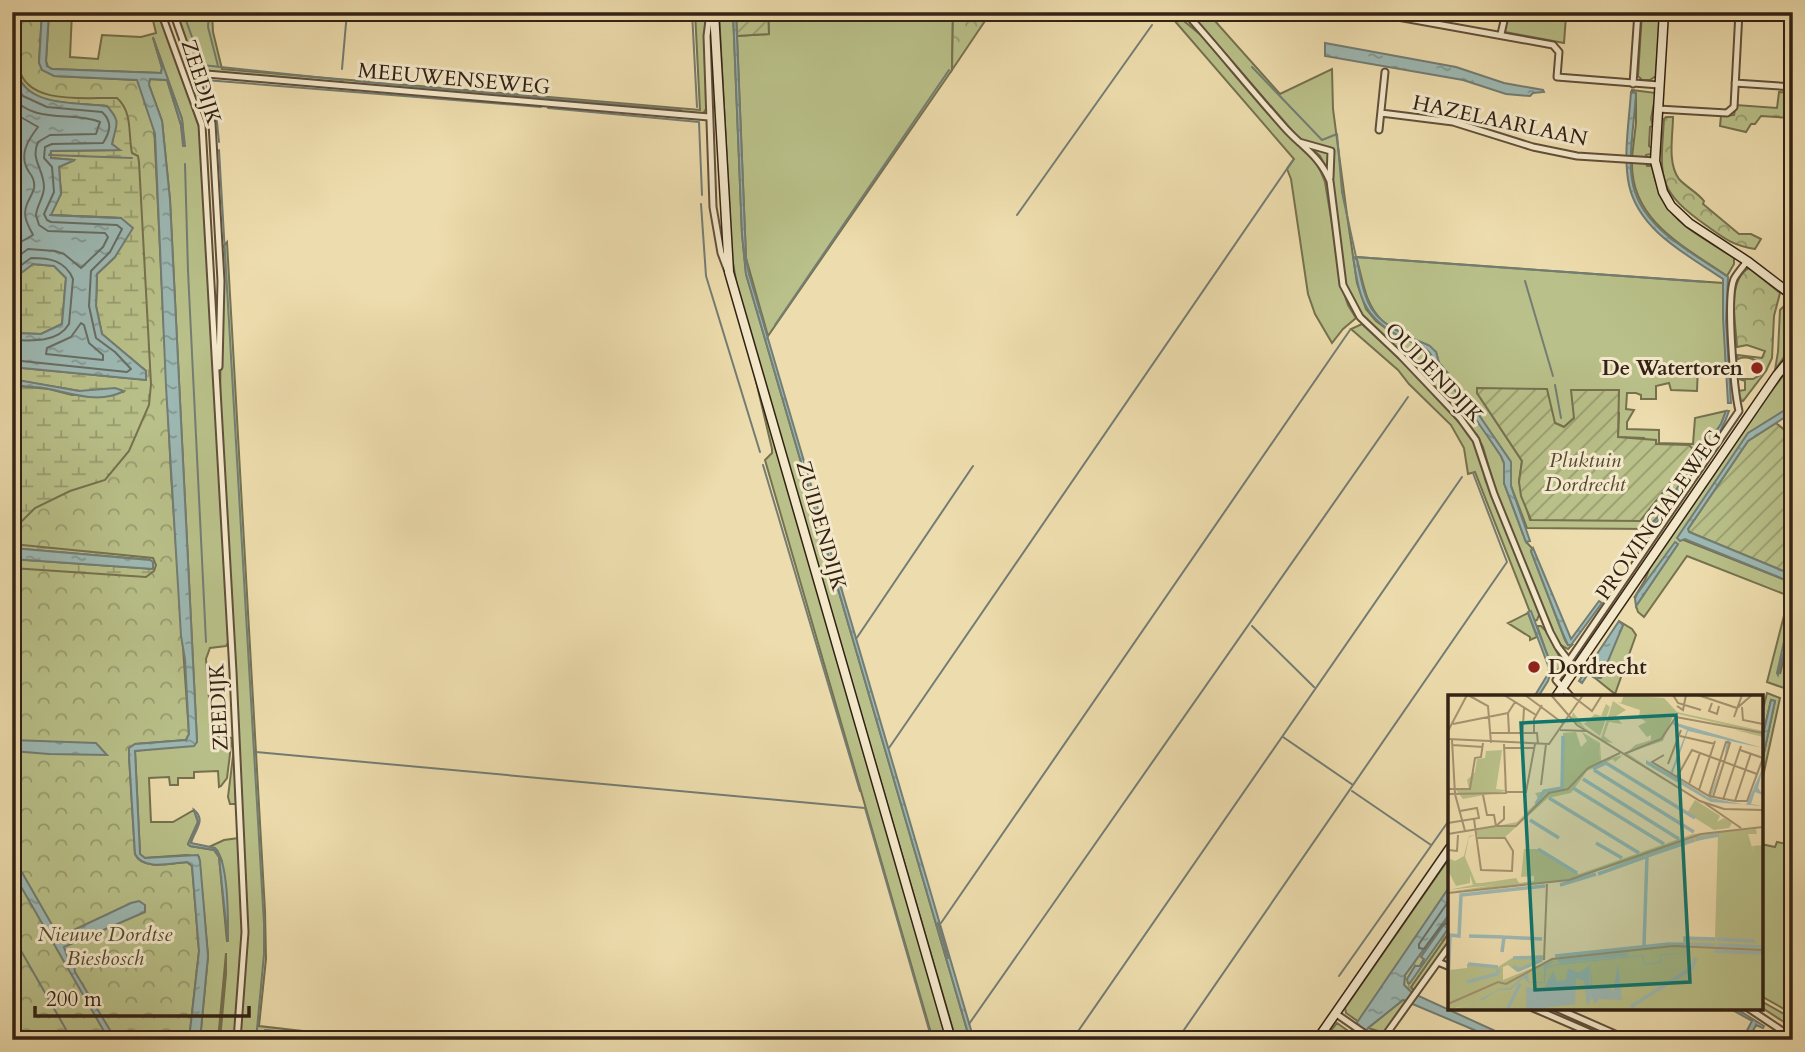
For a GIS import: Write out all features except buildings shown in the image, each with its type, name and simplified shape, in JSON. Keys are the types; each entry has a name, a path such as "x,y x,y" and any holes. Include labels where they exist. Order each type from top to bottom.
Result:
{"street":[{"name":"ZEEDIJK","path":"161,12 202,125 245,932 237,1040"},
{"name":"ZEEDIJK","path":"173,12 209,110 213,129 221,281 220,352 216,373"},
{"path":"712,12 707,36 713,207 721,253 729,272"},
{"name":"ZUIDENDIJK","path":"712,12 729,272 951,1040"},
{"name":"OUDENDIJK","path":"1185,12 1299,142 1319,159 1330,181"},
{"path":"1370,12 1553,45 1559,52 1557,78 1659,85"},
{"path":"1425,12 1425,21"},
{"path":"1501,34 1506,12"},
{"path":"1633,84 1638,12"},
{"path":"1664,12 1655,161 1663,192 1678,213 1791,293"},
{"path":"1658,109 1727,113 1734,107 1739,12"},
{"name":"HAZELAARLAAN","path":"1380,130 1385,72"},
{"name":"MEEUWENSEWEG","path":"195,73 709,117"},
{"path":"1735,83 1793,87"},
{"name":"HAZELAARLAAN","path":"1381,113 1453,122 1553,152 1655,161"},
{"name":"OUDENDIJK","path":"1299,142 1331,150 1330,181 1343,285 1347,295 1360,317 1401,356 1465,424 1476,440 1494,494 1550,632 1568,660"},
{"path":"1569,695 1556,680 1739,411 1734,373 1732,287 1734,278 1747,261"},
{"name":"PROVINCIALEWEG","path":"1557,695 1777,375 1793,356"},
{"path":"1574,652 1583,658"},
{"path":"1317,1040 1339,1016 1448,851"},
{"path":"1384,1039 1448,948"},
{"path":"1438,962 1448,966"},
{"path":"1538,1010 1607,1040"},
{"path":"1561,1010 1629,1040"},
{"path":"1751,1010 1784,1032 1791,1040"},
{"path":"1339,1016 1374,1040"}],"green space":[{"name":"Nieuwe Dordtse Biesbosch","path":"12,12 42,12 39,63 54,76 138,80 154,125 171,474 189,734 186,740 135,744 129,751 129,756 135,854 144,863 187,862 192,866 199,951 189,1040 12,1040"},
{"path":"12,12 21,12 19,68 24,80 33,89 60,97 117,98 126,110 132,153 138,156 139,162 151,384 149,405 129,451 105,480 70,491 35,508 12,531 12,382 19,386 72,395 124,392 113,389 86,392 14,380 12,367 146,380 146,371 102,334 96,306 97,274 115,257 121,218 50,215 61,194 59,167 73,160 51,158 51,151 119,150 112,144 114,134 107,106 52,101 27,89 15,67"},
{"path":"49,12 72,12 70,57 98,59 102,35 141,37 156,33 151,12 160,12 200,130 229,641 226,646 210,648 206,659 212,736 232,738 227,778 219,787 218,771 194,772 194,778 178,778 178,785 170,785 169,777 149,778 151,822 173,822 194,810 198,822 188,844 214,850 219,857 227,942 222,861 217,850 209,847 224,840 239,838 243,943 235,1040 220,1040 226,953 218,1040 200,1040 208,956 199,857 187,855 144,858 140,854 135,751 197,742 170,200 162,121 149,79 167,80 181,125 184,146 182,119 153,38 161,73 52,69 46,61"},
{"path":"176,12 212,12 213,32 222,69 700,110 695,12 708,12 708,106 702,115 204,71 189,53"},
{"path":"719,12 733,12 746,274 970,1040 956,1040 738,292 732,257"},
{"path":"736,12 768,12 769,34 737,36"},
{"path":"768,12 953,12 952,70 768,336 746,258 737,36 769,34"},
{"path":"953,12 991,12 952,70"},
{"path":"1167,12 1173,12 1202,36 1314,160 1321,172 1343,290 1356,318 1332,343 1315,314 1308,294 1291,179 1287,169 1294,159"},
{"path":"1189,12 1207,12 1280,94 1332,69 1333,109 1347,215 1357,283 1366,309 1388,330 1428,350 1435,364 1456,388 1501,456 1504,463 1504,483 1526,542 1532,548 1565,640 1568,645 1572,645 1568,649 1559,644 1553,632 1497,495 1477,435 1399,350 1357,311 1351,300 1341,268 1330,175 1320,156 1296,135"},
{"path":"1507,12 1566,16 1564,43 1505,32"},
{"path":"1642,12 1660,12 1656,76 1650,80 1642,80 1638,76"},
{"path":"1632,90 1656,93 1651,119 1653,126 1650,127 1649,146 1652,148 1651,154 1646,157 1632,157 1636,93"},
{"path":"1779,92 1793,93 1791,118 1761,116 1746,132 1720,126 1721,116 1734,115 1736,105 1777,108"},
{"path":"1666,117 1673,117 1672,157 1679,179 1704,201 1703,204 1739,234 1751,234 1761,239 1755,249 1735,244 1719,235 1690,213 1670,192 1662,169"},
{"path":"1632,163 1652,166 1663,200 1671,212 1692,231 1734,258 1734,264 1727,276 1678,243 1651,217 1634,183"},
{"path":"227,242 265,911 266,959 259,1026 302,1031 301,1040 239,1040 247,931 220,400 222,248"},
{"path":"1356,257 1723,283 1726,366 1698,366 1697,391 1671,390 1669,383 1656,386 1656,399 1641,399 1641,395 1627,393 1626,409 1634,410 1627,422 1627,429 1659,430 1659,443 1693,444 1695,418 1726,411 1721,424 1657,518 1646,529 1527,528 1511,486 1511,462 1459,386 1439,363 1436,352 1383,322 1376,314 1365,291","holes":["1477,388 1564,427 1574,418 1619,413 1618,437 1644,438 1656,444 1689,445 1549,519 1530,520 1519,482 1522,461 1477,393"]},
{"path":"32,264 54,266 66,278 62,324 41,334 12,333 12,280"},
{"path":"1749,268 1780,293 1774,316 1772,358 1766,371 1743,401 1739,400 1738,391 1745,390 1745,381 1739,379 1753,379 1760,375 1763,366 1752,359 1738,359 1737,355 1762,358 1765,351 1747,345 1737,347 1735,293 1742,274"},
{"path":"1788,302 1793,306 1793,344 1775,370 1780,310"},
{"path":"1362,324 1401,360 1475,442 1483,463 1485,479 1540,613 1537,620 1535,621 1530,612 1475,472 1468,474 1464,448 1451,425 1398,370 1351,329"},
{"path":"751,360 949,1040 933,1040 765,460 772,453 772,449"},
{"path":"1793,363 1793,405 1748,434 1681,539 1793,583 1793,601 1780,674 1793,618 1793,649 1784,688 1767,682 1789,596 1687,556 1644,617 1636,606 1678,544 1634,598 1652,562 1755,412"},
{"name":"Pluktuin Dordrecht","path":"1477,388 1547,389 1555,423 1564,427 1574,418 1571,390 1619,390 1618,437 1656,440 1656,444 1689,445 1692,448 1691,457 1640,521 1531,520 1521,496 1519,482 1522,461 1477,393"},
{"path":"1776,423 1793,437 1793,575 1689,532 1688,529 1748,441"},
{"path":"12,544 153,558 156,565 154,571 146,577 12,568 12,559 153,569 150,560 12,548"},
{"path":"1528,613 1537,637 1530,640 1530,637 1508,623"},
{"path":"1619,621 1636,635 1615,694 1595,678 1599,678 1623,625"},
{"path":"1537,626 1547,632 1561,660 1555,676"},
{"path":"1767,693 1780,698 1763,776 1763,758 1775,701 1771,700 1763,735 1763,710"},
{"path":"234,748 236,804 230,804 228,797"},
{"path":"1777,842 1793,845 1793,1014 1763,997 1763,844 1775,847"},
{"path":"1448,860 1448,889 1359,1022 1346,1013 1345,1008"},
{"path":"1448,916 1420,966 1415,966 1408,979 1409,983 1448,929 1448,934 1411,987 1414,991 1412,993 1404,985 1405,975"},
{"path":"1448,934 1448,943 1414,991 1411,987"},
{"path":"1403,1000 1407,1000 1385,1033 1368,1028"},
{"path":"1763,1002 1793,1019 1793,1028 1763,1008"},
{"path":"1337,1023 1351,1033 1345,1040 1324,1040"}],"water":[{"path":"42,12 49,12 46,61 47,66 52,69 161,73 153,37 182,119 185,146 167,80 150,79 149,85 162,121 170,200 197,742 194,746 135,751 140,854 145,858 198,855 200,861 208,956 200,1040 189,1040 199,951 192,866 187,862 144,863 135,854 129,756 129,748 135,744 186,740 189,734 166,386 155,134 137,80 54,76 42,70 39,63"},
{"path":"733,12 736,12 746,258 749,274 974,1040 970,1040 746,274"},
{"path":"1325,43 1456,67 1504,83 1544,92 1530,96 1506,94 1463,80 1325,56"},
{"path":"12,47 15,69 29,91 53,101 107,106 115,116 117,124 112,144 120,150 51,151 51,158 75,160 59,167 61,194 51,215 121,218 133,228 115,257 97,274 96,306 102,334 146,371 146,380 12,367 12,333 41,334 62,324 66,278 54,266 33,264 12,280"},
{"path":"1631,92 1636,93 1631,159 1636,196 1644,211 1669,237 1728,277 1726,321 1731,403 1728,403 1723,279 1654,229 1634,201 1627,174 1626,151"},
{"path":"1353,256 1357,260 1368,302 1379,318 1436,352 1439,363 1459,386 1511,462 1511,486 1530,541 1526,542 1504,483 1504,463 1501,456 1429,352 1387,328 1370,312 1360,293"},
{"path":"12,379 79,391 115,388 124,391 105,397 87,397 21,386 12,382"},
{"path":"1793,405 1793,412 1748,441 1688,529 1689,532 1793,575 1793,583 1677,538 1748,433"},
{"path":"1726,411 1729,411 1718,436 1701,462 1650,532 1646,532 1721,424"},
{"path":"1675,542 1678,544 1636,606 1637,594"},
{"path":"12,548 150,560 153,562 153,569 12,559"},
{"path":"1533,548 1571,639 1599,601 1602,603 1571,645 1568,645 1563,634 1531,551"},
{"path":"1793,601 1793,618 1778,675 1777,673"},
{"path":"1531,611 1552,668 1539,695 1535,695 1549,668 1528,612"},
{"path":"1619,621 1623,625 1601,678 1588,674 1582,683 1579,681"},
{"path":"1771,700 1775,701 1763,758 1763,735"},
{"path":"12,740 96,743 107,755 12,751"},
{"path":"194,810 200,822 191,843 215,848 220,855 223,866 227,892 228,942 219,857 214,850 188,844 198,822"},
{"path":"12,855 59,937 131,903 139,901 145,905 145,912 64,947 69,961 74,964 75,972 116,1040 109,1040 12,871"},
{"path":"1448,889 1448,916 1405,975 1404,985 1412,993 1515,1040 1498,1040 1403,1000 1368,1028 1361,1040 1345,1040"},
{"path":"1448,919 1448,929 1408,983 1407,979 1415,966 1420,966 1424,959 1421,957"},
{"path":"1733,1010 1738,1010 1764,1026 1763,1028 1756,1025 1748,1040 1742,1040 1752,1021"}],"waterway":[{"path":"183,12 202,65 343,80"},
{"path":"209,12 208,27 218,66"},
{"path":"342,69 347,12"},
{"path":"692,12 697,107"},
{"path":"1017,215 1152,25"},
{"path":"1252,67 1322,140 1337,134 1342,192 1356,257 1706,282"},
{"path":"775,325 949,70"},
{"path":"219,142 217,122 205,80 541,107"},
{"path":"355,81 681,110"},
{"path":"548,108 699,122 702,195"},
{"path":"219,150 264,924 256,1040"},
{"path":"49,155 132,158"},
{"path":"889,748 1293,160"},
{"path":"185,164 206,642"},
{"path":"701,204 706,276 760,452"},
{"path":"50,215 119,218"},
{"path":"1525,281 1553,376"},
{"path":"941,923 1350,330"},
{"path":"1555,385 1561,418"},
{"path":"969,1024 1408,397"},
{"path":"763,465 860,791"},
{"path":"856,639 973,466"},
{"path":"1177,1040 1507,562 1473,473"},
{"path":"1072,1040 1462,477"},
{"path":"1252,626 1314,687"},
{"path":"1283,737 1353,785"},
{"path":"256,752 865,808 932,1040"},
{"path":"1352,791 1431,845"},
{"path":"1339,976 1448,822"},
{"path":"938,923 948,958"},
{"path":"12,935 72,1040"},
{"path":"12,978 18,975"},
{"path":"265,1030 298,1033 297,1040"}],"place":[{"name":"De Watertoren","path":"1757,368"},
{"name":"Dordrecht","path":"1534,667"}]}
